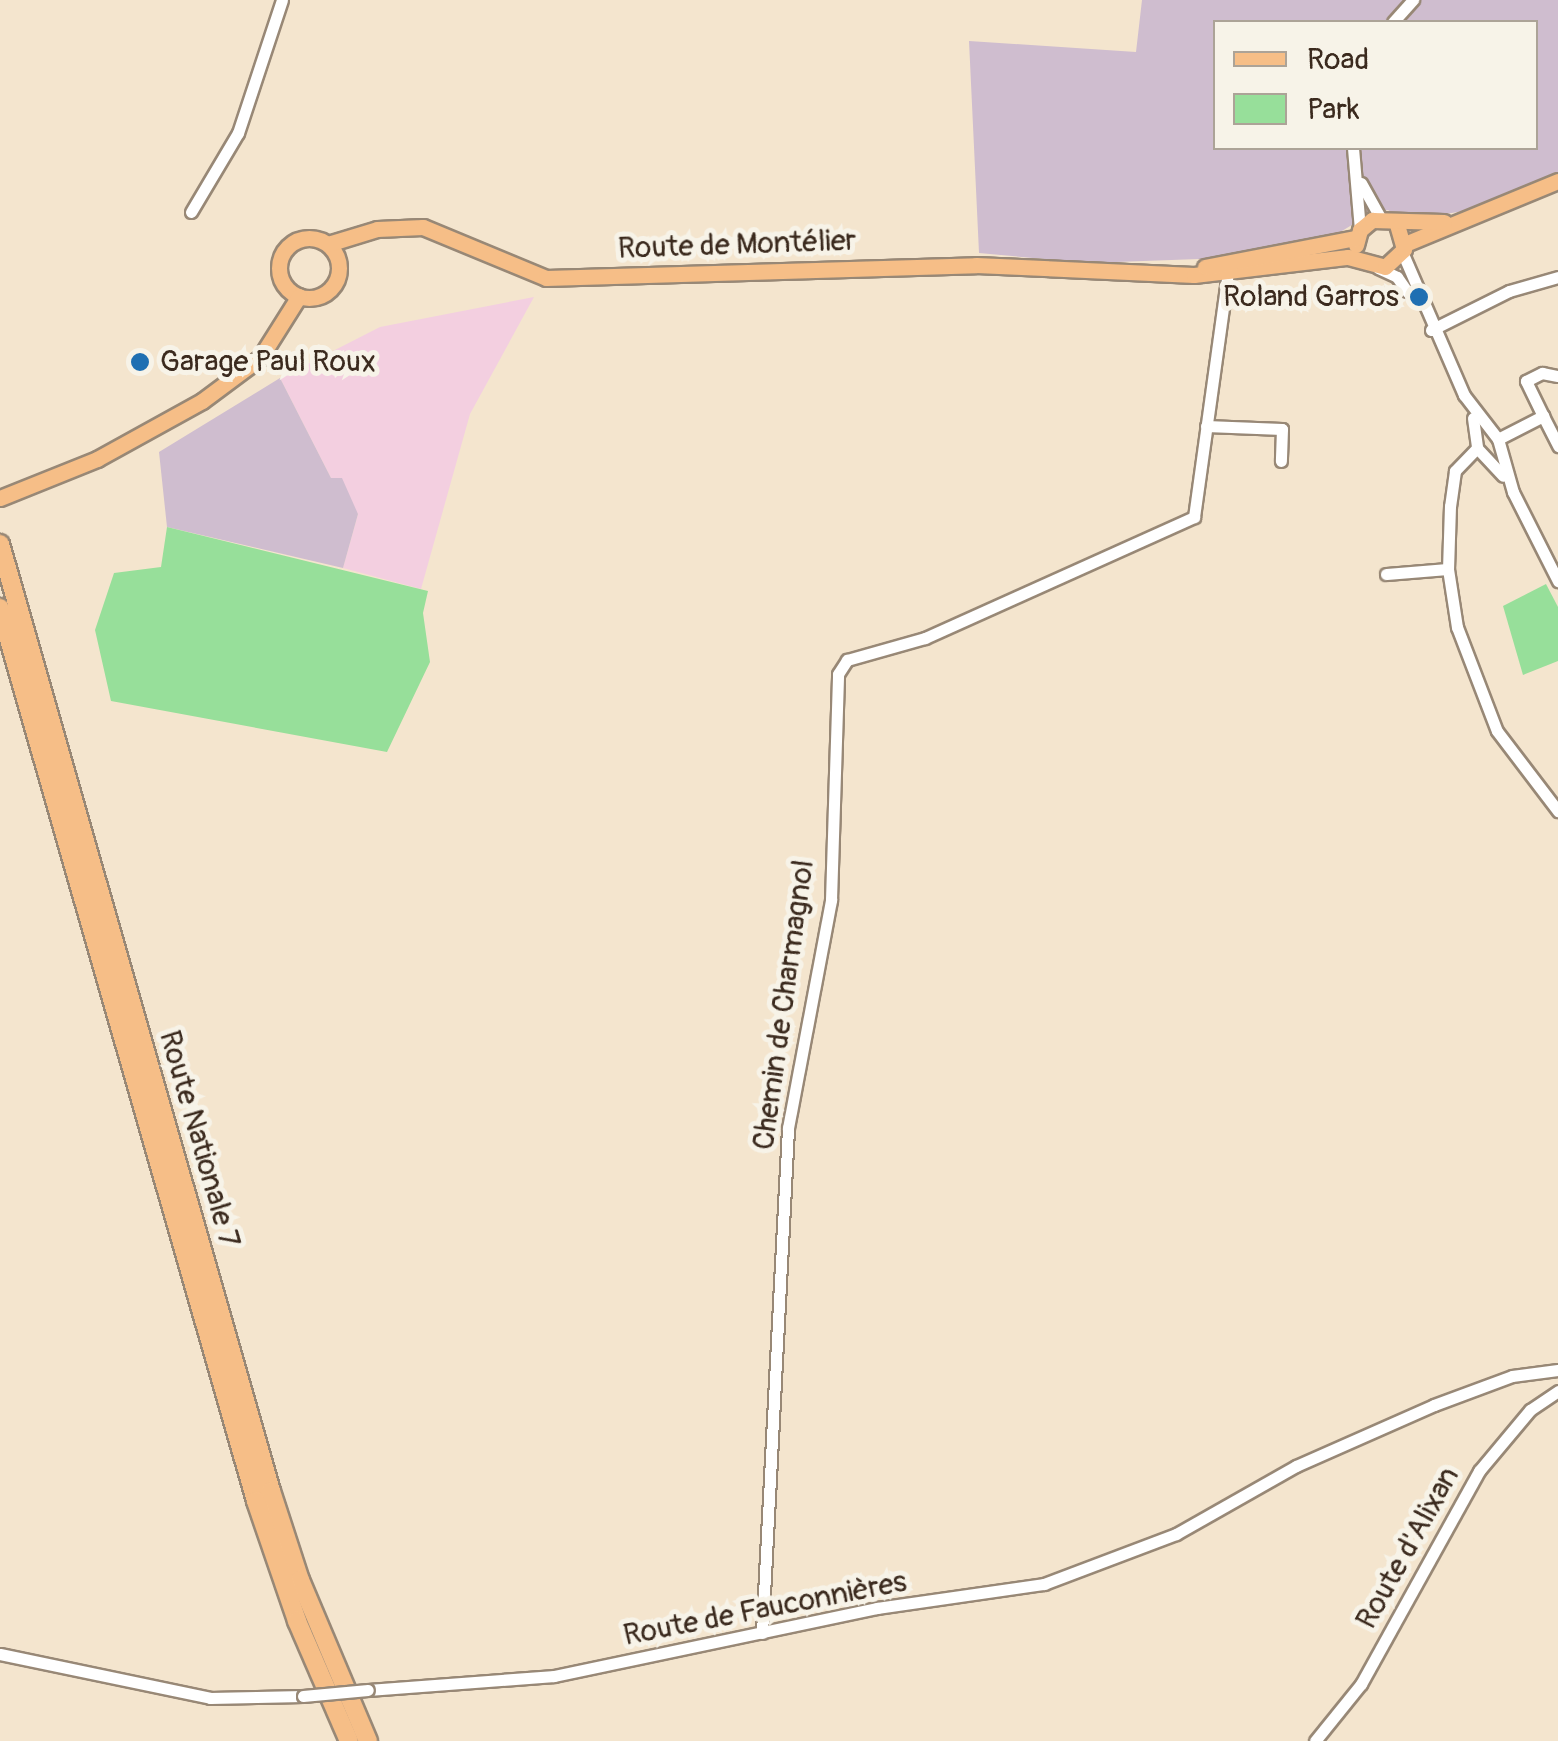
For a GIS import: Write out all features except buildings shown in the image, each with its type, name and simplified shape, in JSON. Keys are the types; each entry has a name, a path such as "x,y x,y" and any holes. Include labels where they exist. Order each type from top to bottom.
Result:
{"highway":[{"name":"Route Nationale 7","path":"0,544 276,1508 368,1741"},
{"name":"Route Nationale 7","path":"0,608 256,1501 296,1621 349,1741"}],"main road":[{"path":"1358,234 1361,258 1377,268 1404,249 1558,181"},
{"path":"1380,218 1398,225 1471,219"},
{"name":"Route de Montélier","path":"1229,268 1358,234 1380,218"},
{"path":"1398,225 1404,249"},
{"name":"Route de Montélier","path":"328,244 376,228 423,227 546,278 976,264 1161,273 1361,258"},
{"path":"305,238 328,244 340,266 334,285 319,296 299,296 284,284 282,255 305,238"},
{"path":"2,497 98,459 202,401 260,358 299,296"}],"street":[{"path":"191,212 238,133 282,0"},
{"path":"1395,20 1413,0"},
{"path":"1353,150 1358,234"},
{"path":"1356,166 1380,218"},
{"path":"1404,249 1432,330"},
{"name":"Chemin de Charmagnol","path":"762,1633 788,1128 830,900 838,674 847,660 925,638 1194,517 1229,268"},
{"path":"1377,268 1403,282 1432,330 1558,581"},
{"path":"1432,330 1510,291 1558,277"},
{"path":"1558,376 1542,373 1526,381 1558,446"},
{"path":"1543,416 1488,443 1454,471 1448,568 1457,627 1488,714 1514,758 1558,811"},
{"path":"1206,426 1282,428 1281,461"},
{"path":"1545,554 1558,549"},
{"path":"1386,574 1448,568"},
{"name":"Route de Fauconnières","path":"0,1654 210,1698 303,1696 554,1676 877,1608 1012,1592 1080,1573 1176,1534 1296,1466 1434,1405 1512,1376 1558,1370"},
{"name":"Route d'Alixan","path":"1315,1741 1361,1684 1479,1471 1530,1410 1558,1391"}],"shaded area":[{"path":"1142,0 1558,0 1558,172 1469,210 1405,221 1388,210 1370,214 1337,234 1227,258 1088,263 979,253 969,41 1136,52"},
{"path":"534,297 470,414 421,589 343,568 358,514 331,478 280,378 380,327"},
{"path":"280,378 331,478 342,478 358,514 343,568 167,527 159,452"}],"green space":[{"path":"167,527 428,591 423,613 430,662 387,752 111,701 95,630 114,573 161,567"},
{"path":"1546,584 1558,607 1558,661 1523,675 1503,606"}],"place":[{"name":"Roland Garros","path":"1419,297"},
{"name":"Garage Paul Roux","path":"140,362"}]}
